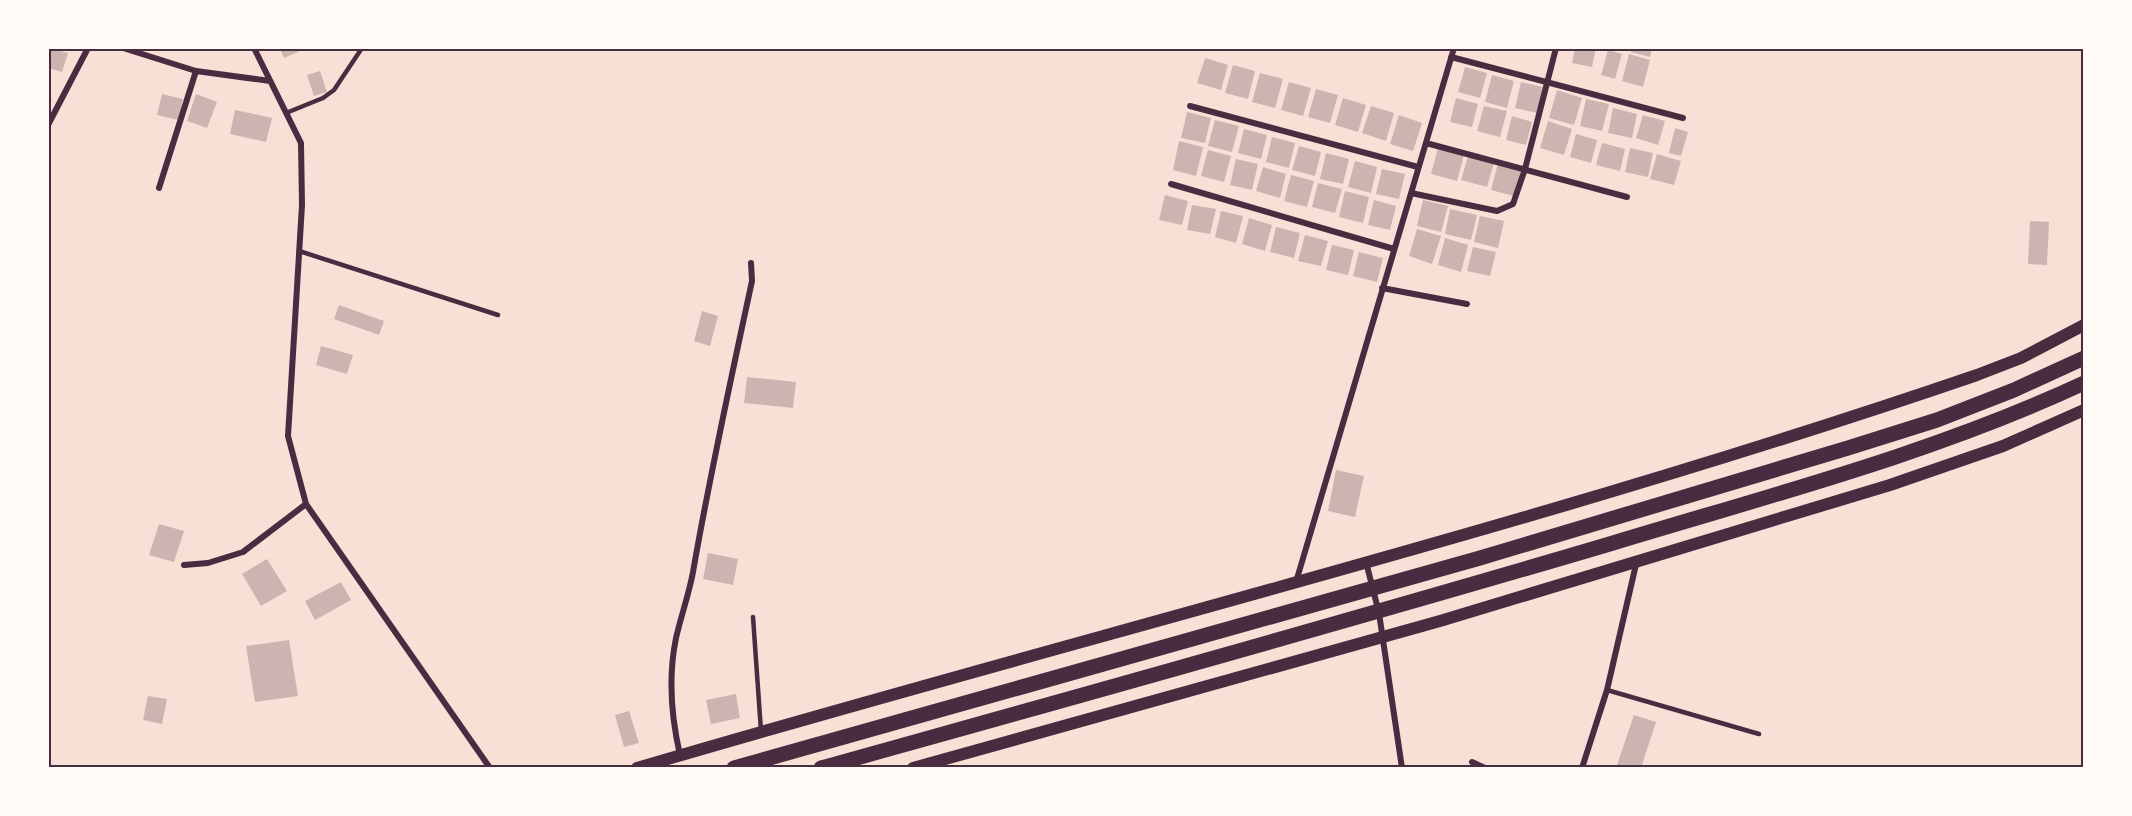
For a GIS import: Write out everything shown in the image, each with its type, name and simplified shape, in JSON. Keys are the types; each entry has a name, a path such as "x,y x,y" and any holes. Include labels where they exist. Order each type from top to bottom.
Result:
{"highway":[{"path":"734,768 1492,555 1848,448 1937,420 2014,390 2084,358"},
{"path":"821,768 1379,613 1845,474 2030,408 2084,383"}],"main road":[{"path":"638,768 1680,471 1882,408 2021,358 2084,325"},
{"path":"913,768 1382,637 1890,485 2003,446 2084,410"}],"street":[{"path":"48,125 88,48"},
{"path":"123,48 196,71 270,81"},
{"path":"254,48 301,143 299,250 288,436 306,504 490,768"},
{"path":"1296,582 1454,48"},
{"path":"1411,193 1497,211 1513,204 1525,169 1556,48"},
{"path":"1451,57 1683,118"},
{"path":"159,188 196,71"},
{"path":"1190,106 1418,167"},
{"path":"1426,143 1626,197"},
{"path":"1171,184 1394,249"},
{"path":"680,755 673,724 671,690 676,639 693,576 710,470 752,281 751,263"},
{"path":"1382,288 1467,304"},
{"path":"184,565 207,563 243,552 306,504"},
{"path":"1582,768 1608,690 1637,560"},
{"path":"1366,562 1379,613 1402,768"},
{"path":"1472,762 1485,768"}],"lane":[{"path":"286,112 323,98 334,90 362,48"},
{"path":"299,250 498,315"},
{"path":"753,617 761,732"},
{"path":"1608,690 1759,734"}],"building":[{"path":"48,48 68,53 62,72 48,68"},
{"path":"280,48 307,48 284,58"},
{"path":"1575,48 1596,48 1592,67 1572,63"},
{"path":"1632,48 1652,48 1650,57 1631,52"},
{"path":"1608,50 1622,54 1615,79 1601,75"},
{"path":"1629,54 1650,60 1643,87 1622,81"},
{"path":"1205,58 1228,65 1221,90 1197,83"},
{"path":"1233,65 1255,71 1248,99 1225,93"},
{"path":"1465,67 1487,73 1480,98 1458,92"},
{"path":"320,71 327,92 314,96 307,75"},
{"path":"1260,73 1283,79 1275,108 1252,102"},
{"path":"1492,75 1514,81 1507,108 1485,102"},
{"path":"1289,82 1311,88 1303,116 1281,110"},
{"path":"1521,82 1543,87 1537,113 1515,108"},
{"path":"1316,89 1338,95 1330,123 1308,117"},
{"path":"1557,90 1582,98 1574,125 1549,118"},
{"path":"162,94 183,99 178,120 157,115"},
{"path":"196,94 217,102 207,128 187,121"},
{"path":"1343,98 1366,105 1358,132 1335,125"},
{"path":"1456,98 1478,104 1472,127 1450,122"},
{"path":"1586,99 1609,104 1602,131 1580,126"},
{"path":"1371,106 1394,113 1386,141 1362,133"},
{"path":"1484,106 1507,111 1500,137 1477,131"},
{"path":"1613,108 1637,114 1632,138 1608,133"},
{"path":"235,110 272,118 266,142 230,134"},
{"path":"1187,112 1211,118 1205,143 1181,138"},
{"path":"1399,115 1422,123 1413,151 1390,144"},
{"path":"1643,115 1665,121 1658,145 1636,138"},
{"path":"1512,116 1532,122 1526,145 1506,140"},
{"path":"1215,120 1239,126 1232,152 1208,146"},
{"path":"1548,121 1572,129 1564,155 1540,148"},
{"path":"1675,128 1688,132 1681,156 1669,153"},
{"path":"1244,129 1267,135 1261,159 1238,153"},
{"path":"1576,134 1597,140 1591,163 1570,157"},
{"path":"1272,137 1295,143 1289,168 1266,162"},
{"path":"1179,141 1203,147 1196,176 1173,170"},
{"path":"1602,143 1625,149 1620,171 1596,165"},
{"path":"1299,146 1321,152 1315,176 1292,170"},
{"path":"1438,148 1464,155 1457,181 1431,174"},
{"path":"1630,148 1653,153 1648,177 1625,172"},
{"path":"1208,150 1231,156 1224,182 1201,176"},
{"path":"1326,153 1349,159 1343,184 1320,179"},
{"path":"1657,154 1681,161 1674,185 1650,179"},
{"path":"1468,156 1494,163 1487,187 1461,180"},
{"path":"1236,159 1258,164 1252,190 1230,185"},
{"path":"1355,161 1377,167 1371,193 1348,187"},
{"path":"1498,163 1521,170 1514,196 1491,190"},
{"path":"1263,167 1286,174 1280,198 1256,191"},
{"path":"1382,169 1405,174 1399,199 1376,194"},
{"path":"1291,175 1314,181 1307,207 1284,201"},
{"path":"1318,183 1342,189 1335,213 1312,207"},
{"path":"1345,191 1369,197 1363,223 1339,217"},
{"path":"1165,195 1188,201 1182,225 1159,220"},
{"path":"1374,200 1396,206 1390,230 1368,225"},
{"path":"1423,200 1448,206 1441,232 1417,226"},
{"path":"1192,205 1216,209 1210,234 1187,230"},
{"path":"1450,209 1477,215 1471,240 1445,234"},
{"path":"1221,211 1243,216 1236,243 1215,237"},
{"path":"1480,216 1504,221 1498,248 1474,242"},
{"path":"1249,218 1272,225 1265,251 1242,244"},
{"path":"2030,221 2049,222 2047,265 2028,264"},
{"path":"1276,227 1300,233 1294,258 1270,252"},
{"path":"1417,229 1441,236 1432,264 1409,256"},
{"path":"1305,235 1328,241 1321,266 1298,261"},
{"path":"1445,238 1468,245 1461,272 1438,265"},
{"path":"1332,245 1354,250 1348,275 1326,270"},
{"path":"1473,247 1496,252 1490,276 1467,271"},
{"path":"1359,252 1383,258 1377,282 1353,276"},
{"path":"339,305 384,321 379,335 334,319"},
{"path":"702,311 718,316 710,346 694,341"},
{"path":"321,346 353,355 347,374 316,365"},
{"path":"747,377 796,382 793,408 744,403"},
{"path":"1336,470 1364,476 1355,517 1328,511"},
{"path":"159,524 184,531 174,562 149,555"},
{"path":"708,553 738,559 733,585 703,579"},
{"path":"267,559 287,591 261,606 242,574"},
{"path":"341,582 351,600 315,620 305,601"},
{"path":"289,640 298,696 255,702 246,646"},
{"path":"736,694 740,718 711,724 706,700"},
{"path":"148,696 167,699 162,724 143,720"},
{"path":"629,711 639,743 624,747 615,715"},
{"path":"1634,715 1656,722 1641,768 1616,768"}]}
